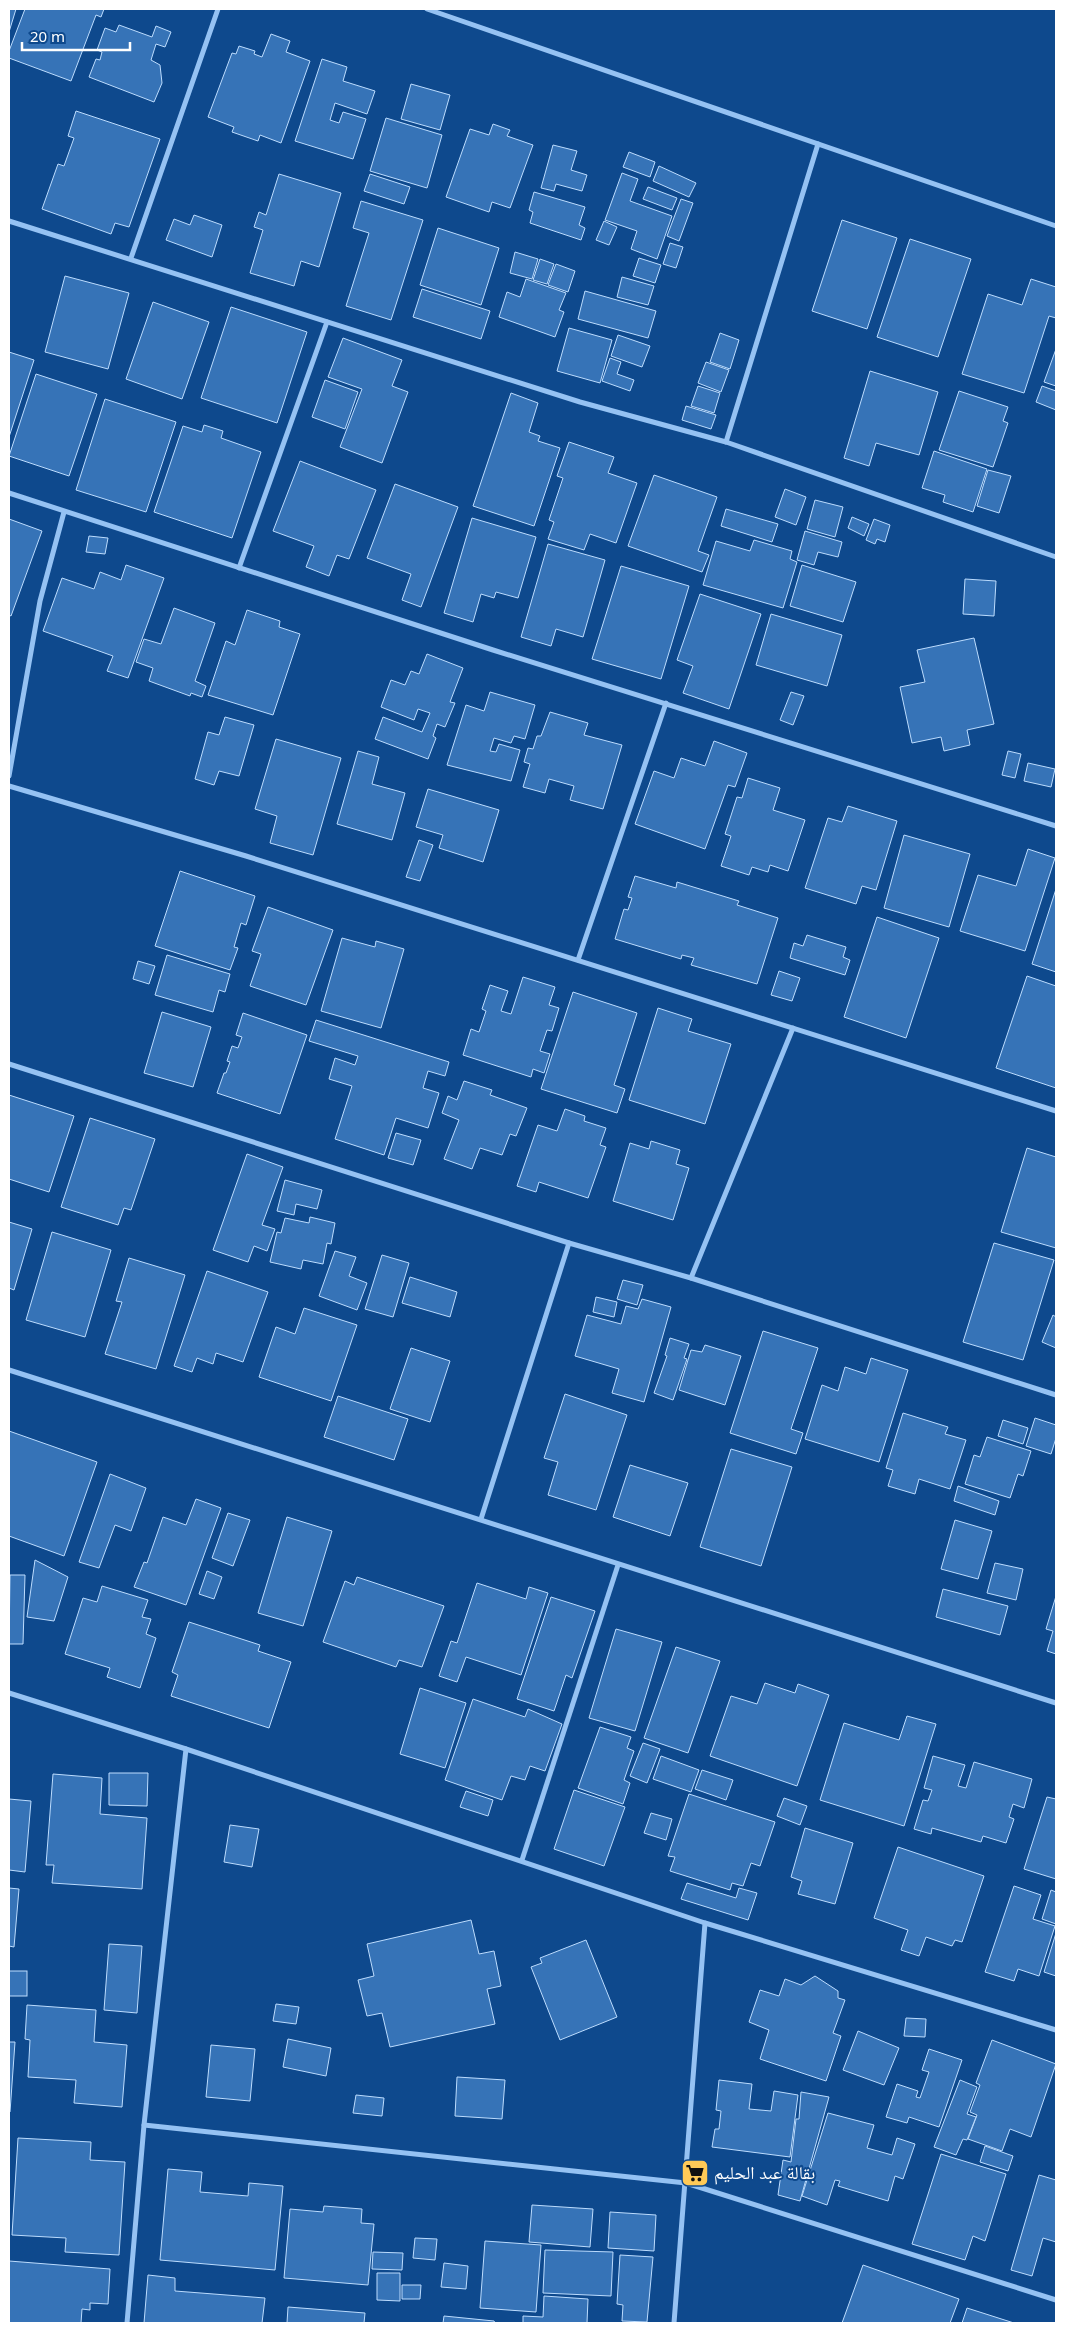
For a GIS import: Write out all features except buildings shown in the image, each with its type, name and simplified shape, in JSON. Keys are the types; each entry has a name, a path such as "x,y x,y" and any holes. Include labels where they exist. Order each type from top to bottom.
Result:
{"street":[{"path":"131,258 218,9"},
{"path":"427,9 1056,226"},
{"path":"726,442 818,144"},
{"path":"9,221 131,258 580,402 726,442 1056,557"},
{"path":"239,568 327,322"},
{"path":"9,493 666,704 1056,826"},
{"path":"9,776 40,601 64,512"},
{"path":"578,960 666,704"},
{"path":"9,786 246,856 1056,1111"},
{"path":"691,1278 793,1028"},
{"path":"9,1064 569,1243 691,1278 1056,1395"},
{"path":"481,1519 569,1243"},
{"path":"9,1370 1056,1703"},
{"path":"522,1860 618,1565"},
{"path":"9,1693 186,1749 522,1860 705,1923 1056,2030"},
{"path":"127,2323 144,2125 186,1749"},
{"path":"674,2323 705,1923"},
{"path":"144,2125 686,2183 1056,2300"}],"place":[{"name":"بقالة عبد الحليم","path":"695,2173"}]}
